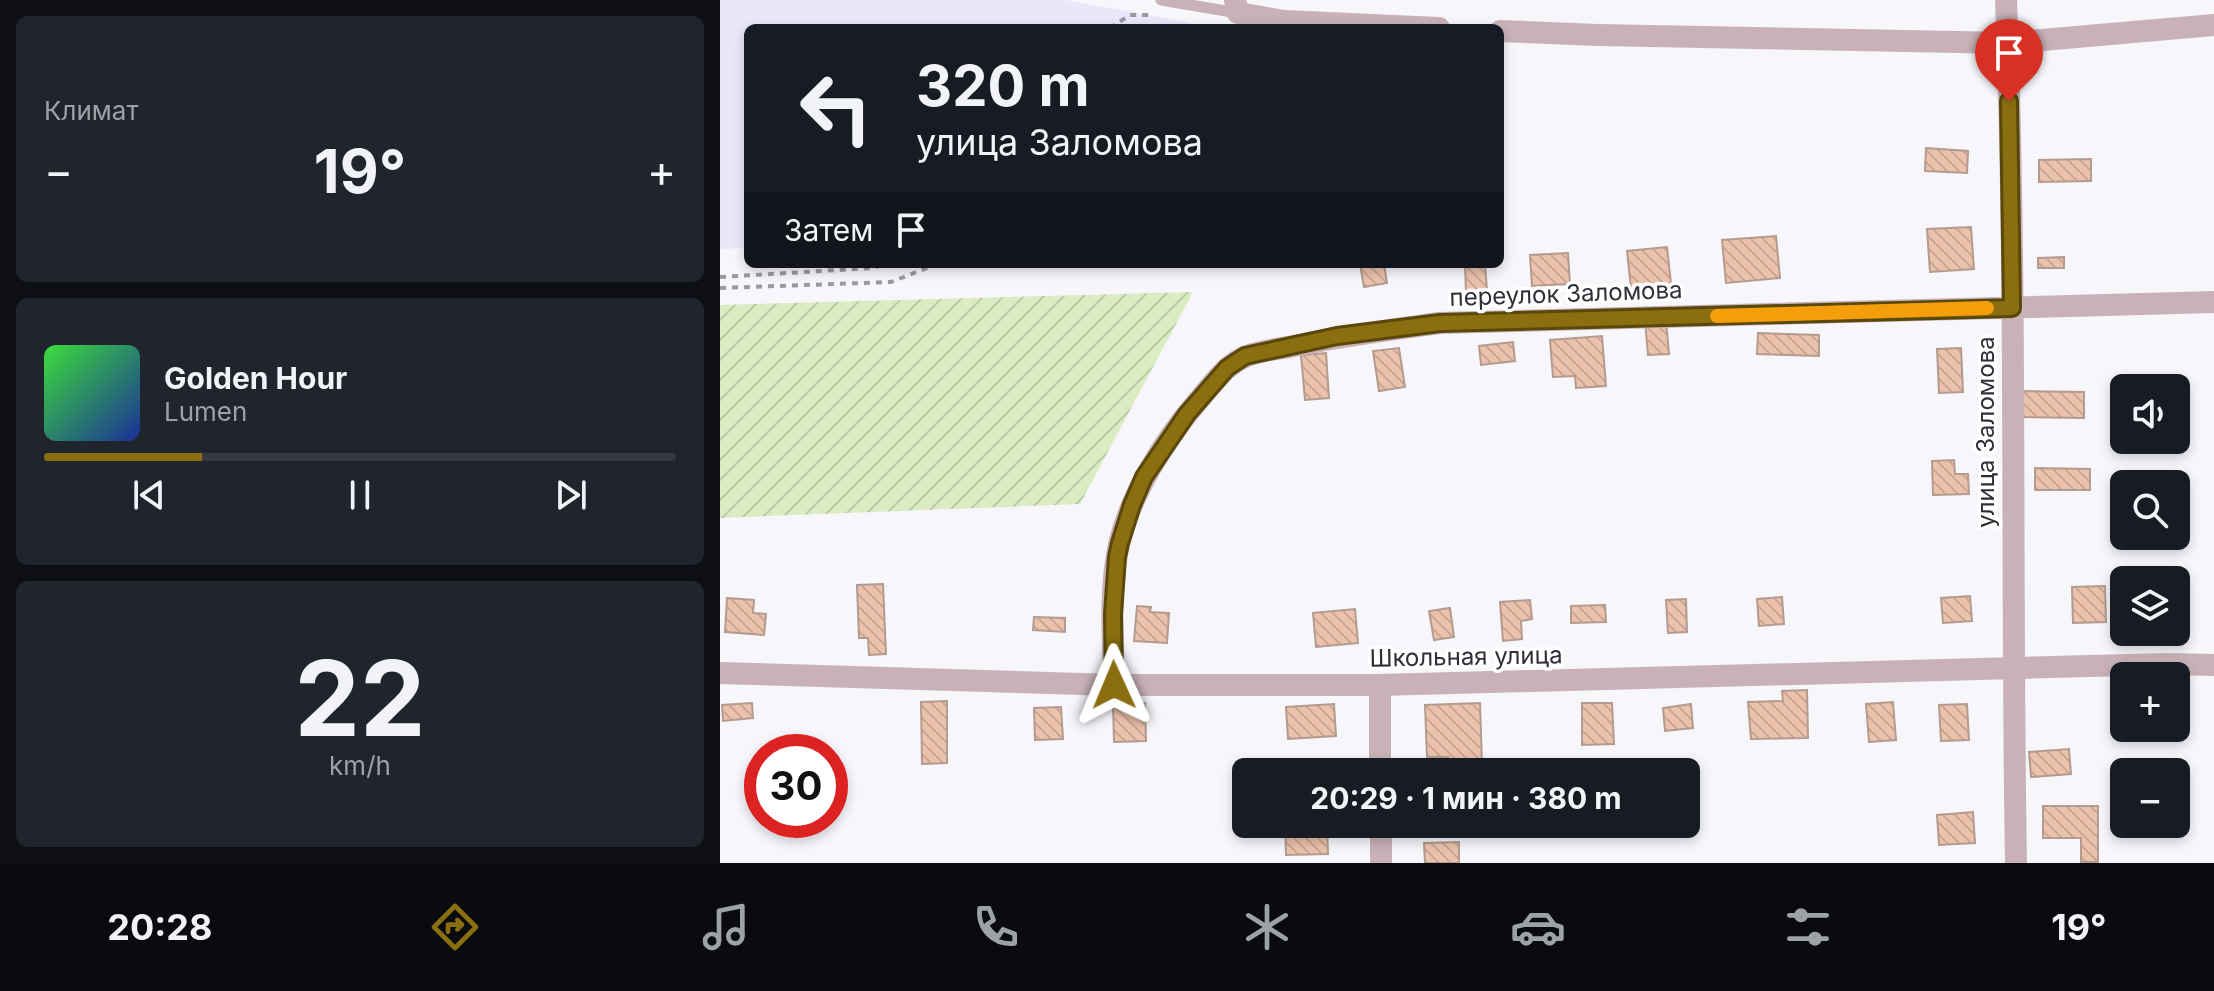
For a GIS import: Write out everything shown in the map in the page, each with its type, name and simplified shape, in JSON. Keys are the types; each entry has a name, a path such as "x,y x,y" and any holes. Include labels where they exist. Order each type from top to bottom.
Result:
{"street":[{"name":"улица Заломова","path":"2006,0 2012,308 2016,863"},
{"path":"1236,6 1284,21 1350,24"},
{"path":"1504,31 2008,43 2214,25"},
{"name":"переулок Заломова","path":"1114,685 1113,614 1117,557 1132,505 1144,477 1187,414 1227,368 1245,356 1337,336 1440,323 2214,302"},
{"name":"Школьная улица","path":"720,673 1114,685 1380,685 2214,665"},
{"path":"1380,685 1380,758"},
{"path":"1381,838 1381,863"}],"lane":[{"path":"1161,0 1236,6"}],"path":[{"path":"720,277 872,268"},
{"path":"720,288 891,282 927,268"}],"shaded area":[{"path":"720,0 1066,0 1191,23 744,24 744,248 720,249"}],"green space":[{"path":"1193,292 1080,504 720,518 720,305"}],"building":[{"path":"1926,148 1968,151 1967,173 1925,171"},
{"path":"2091,159 2091,181 2039,182 2039,160"},
{"path":"1971,227 1974,269 1930,272 1927,229"},
{"path":"1776,236 1780,278 1726,283 1722,240"},
{"path":"1667,247 1671,284 1631,288 1627,251"},
{"path":"1568,253 1570,284 1532,286 1530,255"},
{"path":"2064,257 2064,268 2038,268 2038,258"},
{"path":"1361,268 1385,268 1387,283 1364,287"},
{"path":"1465,268 1485,268 1487,290 1466,292"},
{"path":"1666,320 1669,354 1648,355 1645,321"},
{"path":"1758,333 1819,335 1819,356 1757,354"},
{"path":"1602,336 1606,386 1576,388 1575,376 1553,377 1550,340"},
{"path":"1513,342 1515,361 1481,365 1479,346"},
{"path":"1399,348 1405,387 1379,391 1373,351"},
{"path":"1961,348 1963,392 1939,393 1937,349"},
{"path":"1326,353 1329,398 1305,400 1301,355"},
{"path":"2021,391 2084,392 2084,418 2021,417"},
{"path":"1954,460 1955,474 1968,474 1969,494 1933,495 1932,461"},
{"path":"2035,468 2090,469 2090,490 2035,490"},
{"path":"883,584 886,654 869,655 868,638 859,638 857,585"},
{"path":"2105,586 2106,622 2073,623 2072,587"},
{"path":"1970,596 1972,621 1943,623 1941,598"},
{"path":"1782,597 1784,624 1759,626 1757,599"},
{"path":"727,598 754,600 753,613 766,614 764,635 725,632"},
{"path":"1686,599 1687,632 1668,633 1666,600"},
{"path":"1530,600 1532,619 1521,621 1522,639 1503,641 1500,602"},
{"path":"1605,605 1606,622 1571,623 1571,606"},
{"path":"1137,606 1151,607 1150,612 1169,613 1167,643 1134,641"},
{"path":"1450,608 1454,637 1434,640 1429,611"},
{"path":"1355,609 1358,643 1316,647 1313,613"},
{"path":"1034,617 1065,618 1065,632 1033,630"},
{"path":"1807,690 1808,738 1751,739 1748,702 1783,701 1782,691"},
{"path":"947,701 947,763 922,764 921,702"},
{"path":"1893,702 1896,740 1869,742 1866,704"},
{"path":"752,703 753,718 723,721 722,705"},
{"path":"1145,703 1146,741 1114,742 1113,705"},
{"path":"1480,703 1482,758 1427,757 1425,705"},
{"path":"1582,703 1612,703 1614,744 1582,745"},
{"path":"1334,704 1336,736 1288,739 1286,707"},
{"path":"1691,704 1693,728 1665,731 1663,708"},
{"path":"1967,704 1969,740 1941,741 1939,705"},
{"path":"1061,707 1063,739 1035,740 1034,708"},
{"path":"2069,749 2071,774 2031,777 2029,752"},
{"path":"2043,806 2098,806 2098,862 2081,862 2081,838 2043,838"},
{"path":"1973,812 1975,843 1939,845 1937,815"},
{"path":"1285,838 1327,838 1328,854 1286,855"},
{"path":"1459,842 1459,863 1425,863 1424,843"}],"slow traffic":[{"path":"1717,316 1987,308"}],"route":[{"path":"1114,685 1113,614 1117,557 1132,505 1144,477 1187,414 1227,368 1245,356 1337,336 1440,323 2012,308 2009,101"}]}
